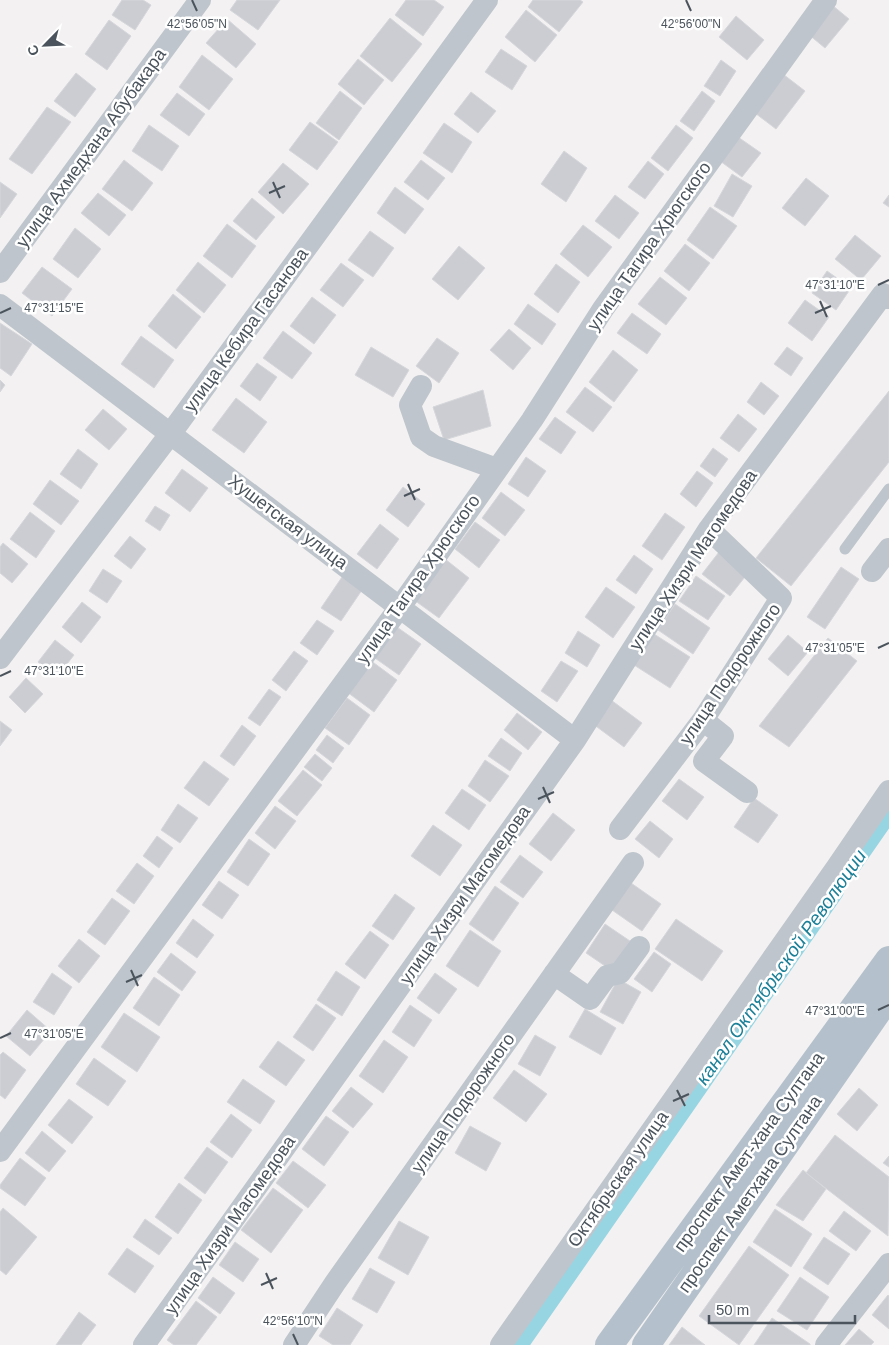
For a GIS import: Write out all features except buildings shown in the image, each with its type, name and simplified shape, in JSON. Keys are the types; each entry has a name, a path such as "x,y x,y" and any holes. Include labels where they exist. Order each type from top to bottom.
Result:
{"main road":[{"name":"проспект Амет-хана Султана","path":"609,1345 889,960"},
{"name":"проспект Аметхана Султана","path":"646,1345 889,995"}],"street":[{"name":"улица Ахмедхана Абубакара","path":"0,272 200,0"},
{"name":"улица Кебира Гасанова","path":"0,658 170,433 487,0"},
{"name":"улица Тагира Хрюгского","path":"0,1151 400,607 532,420 603,308 826,0"},
{"name":"улица Хизри Магомедова","path":"144,1345 575,740 709,529 886,296"},
{"name":"Хушетская улица","path":"0,305 575,740"},
{"path":"421,386 410,404 421,437 434,446 497,469"},
{"name":"улица Подорожного","path":"620,829 703,720 781,598 709,529"},
{"path":"872,571 889,549"},
{"path":"703,720 722,736 704,761 747,792"},
{"name":"Октябрьская улица","path":"501,1345 889,791"},
{"name":"улица Подорожного","path":"294,1345 335,1283 632,863"},
{"path":"554,974 590,999 607,976 620,973 639,947"},
{"path":"826,1345 889,1264"}],"lane":[{"path":"845,550 889,489"}],"waterway":[{"name":"канал Октябрьской Революции","path":"850,867 889,811"},
{"name":"канал Октябрьской Революции","path":"518,1345 834,891"}]}
